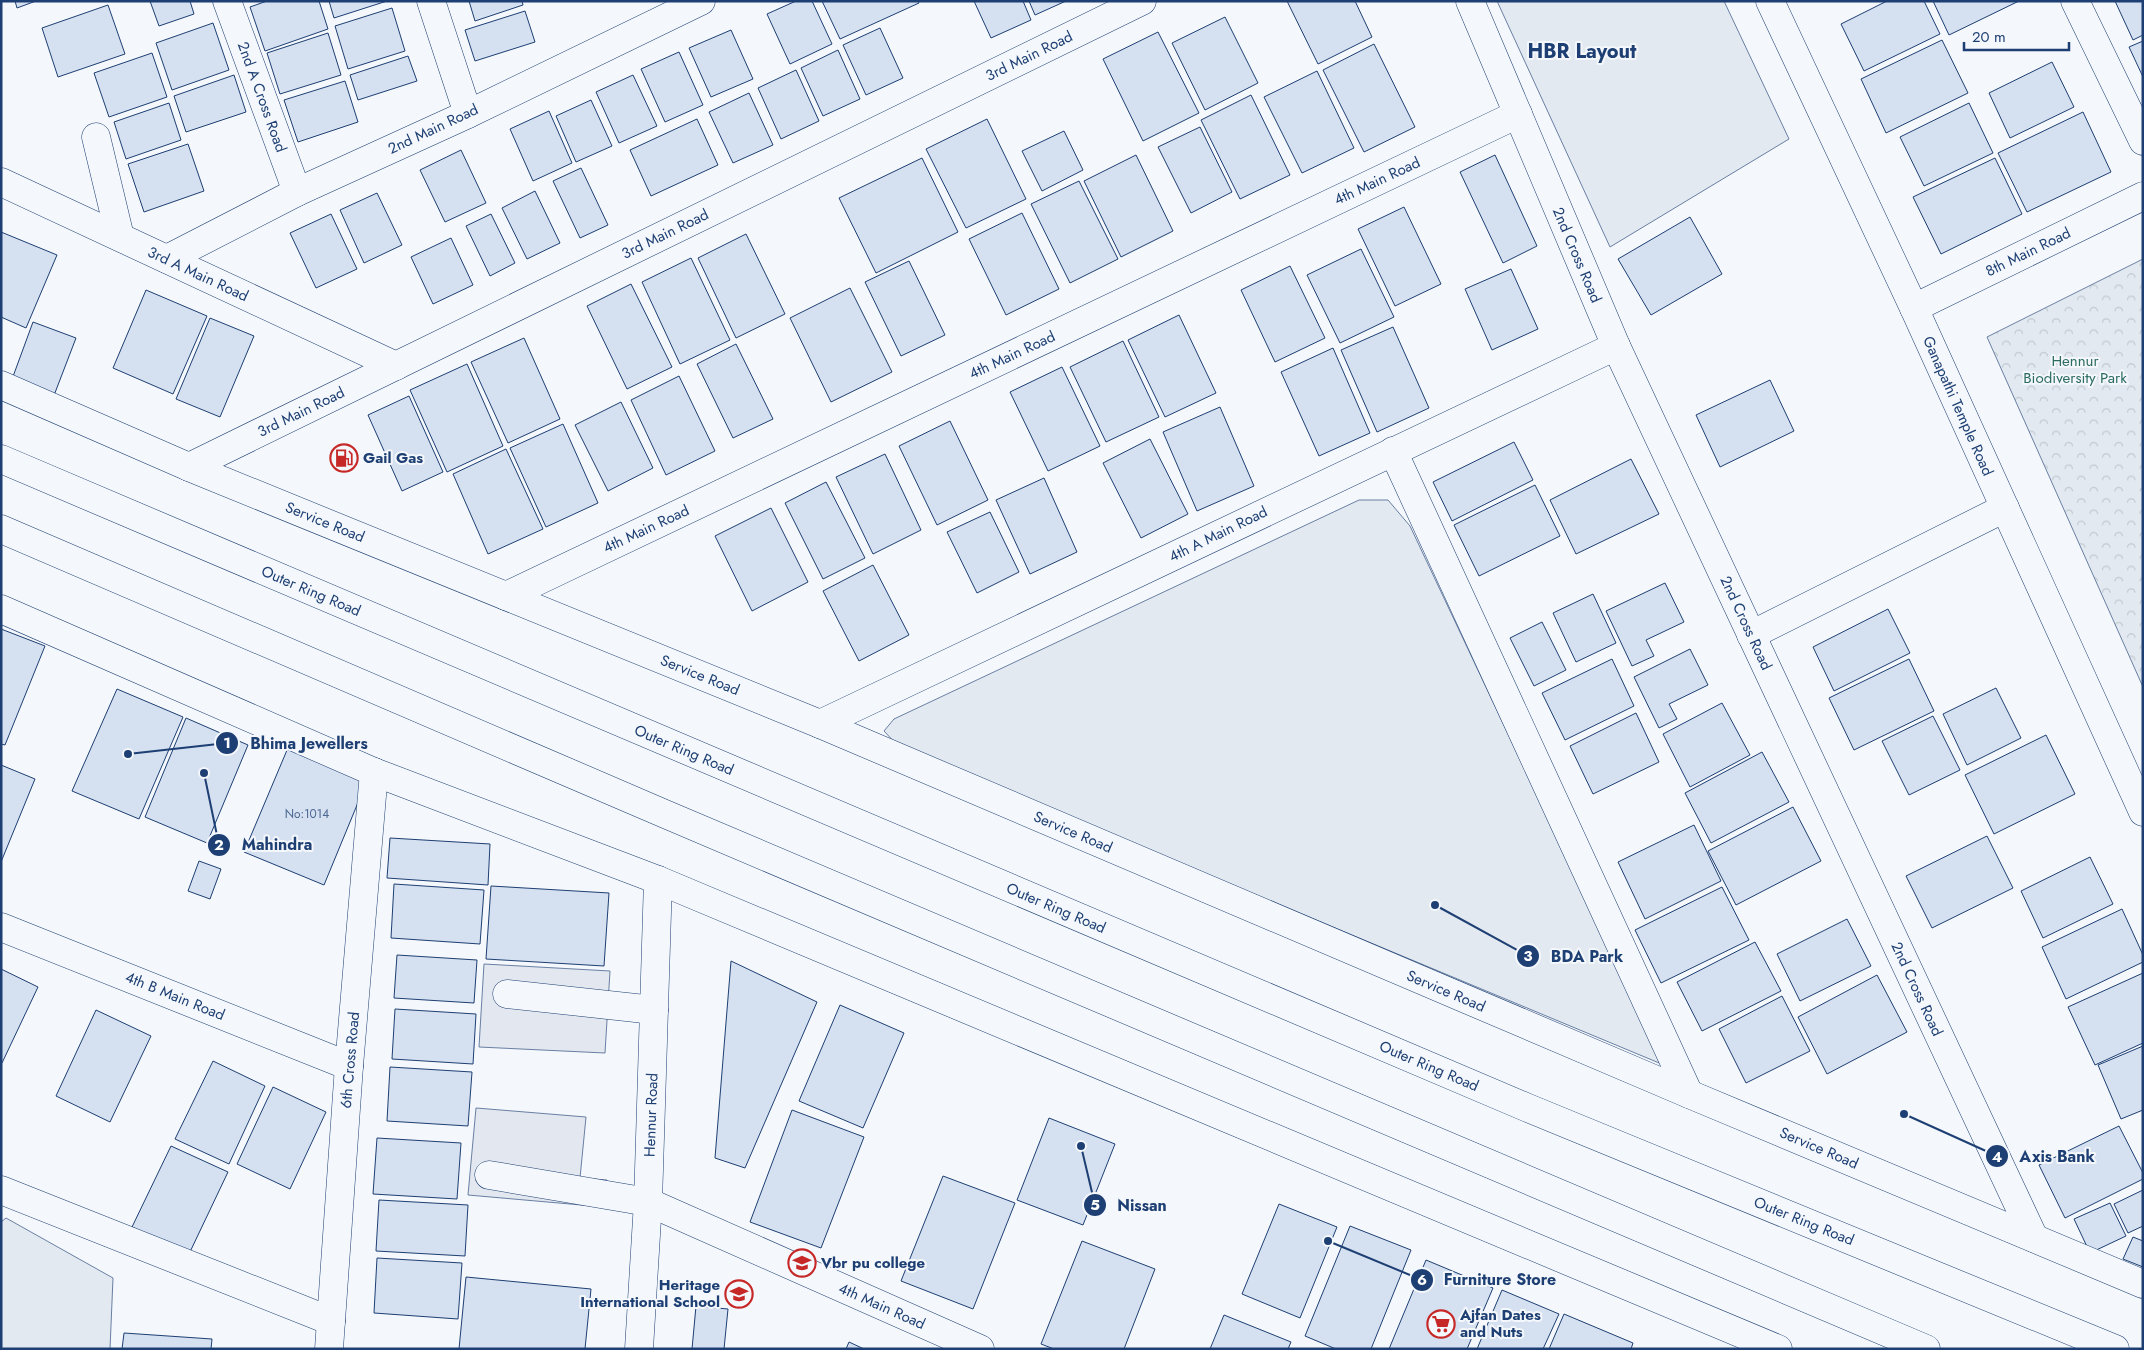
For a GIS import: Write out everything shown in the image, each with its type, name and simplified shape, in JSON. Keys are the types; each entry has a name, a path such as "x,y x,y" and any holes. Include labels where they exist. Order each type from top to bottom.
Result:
{"main road":[{"name":"2nd A Cross Road","path":"227,1 297,192"},
{"path":"431,1 468,114"},
{"name":"2nd Main Road","path":"167,260 297,192 468,114 662,10 700,1"},
{"name":"3rd Main Road","path":"189,467 1142,1"},
{"name":"2nd Cross Road","path":"1470,1 1616,346 2034,1238"},
{"name":"Ganapathi Temple Road","path":"1770,1 1914,308 2143,812"},
{"path":"2075,1 2143,140"},
{"name":"4th Main Road","path":"506,596 1518,114"},
{"path":"96,136 120,237"},
{"name":"3rd A Main Road","path":"1,182 396,366"},
{"name":"8th Main Road","path":"1914,308 2143,196"},
{"name":"4th A Main Road","path":"820,724 1616,346"},
{"name":"Service Road","path":"1,386 189,467 820,724 1689,1094 2143,1284"},
{"path":"1393,451 1689,1094"},
{"name":"Outer Ring Road","path":"1,459 1528,1108 2115,1349"},
{"path":"1751,635 2005,508"},
{"path":"1,529 656,810 1926,1349"},
{"path":"1,609 374,772 658,880 1778,1349"},
{"name":"6th Cross Road","path":"329,1349 349,1066 374,772"},
{"name":"Hennur Road","path":"639,1349 648,1202 658,880"},
{"name":"4th B Main Road","path":"1,926 349,1066"},
{"path":"507,994 654,1010"},
{"name":"4th Main Road","path":"489,1175 648,1202 980,1349"},
{"path":"2,1191 331,1321"}],"green space":[{"path":"1497,1 1724,1 1789,139 1610,247"},
{"name":"Hennur Biodiversity Park","path":"2143,259 2143,687 1987,337"},
{"path":"1359,500 1388,500 1410,526 1664,1065 898,746 884,731 894,719"},
{"path":"6,1218 113,1278 110,1349 1,1349 1,1222"}],"shaded area":[{"path":"484,964 610,971 605,1053 479,1047"},
{"path":"476,1108 586,1117 580,1178 607,1180 604,1207 468,1195"}],"building":[{"path":"15,1 36,1 17,8"},
{"path":"150,1 190,1 194,14 159,26"},
{"path":"267,1 319,1 328,29 265,51 250,7"},
{"path":"329,1 387,1 334,18"},
{"path":"469,1 522,1 523,5 475,21"},
{"path":"796,1 812,1 832,44 790,64 767,14"},
{"path":"822,1 918,1 919,3 840,39"},
{"path":"974,1 1023,1 1031,20 991,38"},
{"path":"1029,1 1066,1 1035,15"},
{"path":"1287,1 1355,1 1372,37 1318,64"},
{"path":"1887,1 1924,1 1940,34 1864,71 1841,24"},
{"path":"1933,1 2019,1 1949,35"},
{"path":"2115,1 2143,1 2143,35 2133,40"},
{"path":"108,5 125,54 58,77 42,28"},
{"path":"392,8 405,51 348,69 335,26"},
{"path":"525,11 535,42 475,61 465,30"},
{"path":"1225,17 1258,83 1205,110 1172,43"},
{"path":"213,23 229,70 172,90 156,43"},
{"path":"880,28 903,78 866,95 843,45"},
{"path":"731,30 753,79 711,97 689,48"},
{"path":"1158,32 1199,113 1143,141 1103,59"},
{"path":"328,33 341,75 280,94 267,53"},
{"path":"1942,40 1968,93 1886,133 1861,79"},
{"path":"2143,41 2143,77 2129,47"},
{"path":"1374,44 1415,127 1364,152 1323,70"},
{"path":"838,50 860,99 823,116 801,68"},
{"path":"679,52 703,105 665,122 641,69"},
{"path":"152,53 167,97 109,117 94,73"},
{"path":"408,56 417,81 358,100 350,75"},
{"path":"2052,62 2074,107 2010,138 1989,93"},
{"path":"796,70 819,121 781,139 758,88"},
{"path":"1317,71 1354,148 1302,173 1264,97"},
{"path":"234,75 246,112 186,132 174,96"},
{"path":"633,75 657,126 619,143 596,92"},
{"path":"345,81 358,122 298,142 284,100"},
{"path":"749,93 773,145 733,163 709,112"},
{"path":"1251,95 1290,175 1240,199 1201,120"},
{"path":"591,100 612,146 576,162 556,116"},
{"path":"169,103 181,140 126,159 114,122"},
{"path":"1969,103 1993,153 1924,186 1900,137"},
{"path":"549,111 572,163 533,181 510,129"},
{"path":"2083,112 2111,172 2027,212 1998,153"},
{"path":"697,119 718,165 651,196 630,150"},
{"path":"987,119 1026,199 966,228 926,149"},
{"path":"1200,127 1232,192 1191,213 1158,147"},
{"path":"1064,131 1083,170 1042,191 1022,151"},
{"path":"188,144 204,191 144,212 128,164"},
{"path":"461,150 486,203 445,222 420,170"},
{"path":"1136,155 1173,231 1121,257 1084,181"},
{"path":"1495,155 1537,246 1503,263 1460,172"},
{"path":"922,158 958,232 876,273 839,198"},
{"path":"1995,158 2022,214 1941,254 1913,197"},
{"path":"581,168 608,225 580,238 553,181"},
{"path":"1079,181 1118,259 1070,283 1031,204"},
{"path":"535,191 560,243 527,259 502,208"},
{"path":"377,193 402,245 364,263 340,210"},
{"path":"1404,207 1441,284 1395,306 1358,229"},
{"path":"1022,213 1059,289 1006,315 969,239"},
{"path":"331,214 357,269 316,288 290,233"},
{"path":"491,214 515,263 490,276 466,226"},
{"path":"1690,217 1722,274 1651,315 1618,259"},
{"path":"1,232 57,255 26,328 1,317"},
{"path":"746,234 785,314 736,338 698,258"},
{"path":"451,238 473,285 433,304 411,257"},
{"path":"1361,249 1394,317 1340,343 1307,275"},
{"path":"691,258 730,340 680,364 642,282"},
{"path":"909,261 945,335 901,356 865,282"},
{"path":"1290,266 1325,338 1275,362 1241,290"},
{"path":"1511,269 1538,329 1492,350 1465,289"},
{"path":"631,284 672,367 627,389 587,306"},
{"path":"850,288 892,372 831,402 790,318"},
{"path":"146,290 207,316 173,394 113,368"},
{"path":"1179,315 1216,393 1165,417 1128,340"},
{"path":"210,318 254,336 220,417 176,399"},
{"path":"33,322 76,338 53,398 11,382"},
{"path":"1393,327 1429,408 1377,432 1341,350"},
{"path":"524,338 560,419 508,443 471,362"},
{"path":"1123,341 1159,417 1106,442 1070,367"},
{"path":"736,344 773,419 733,438 697,364"},
{"path":"1333,348 1370,433 1319,456 1281,372"},
{"path":"467,364 503,446 447,472 410,390"},
{"path":"1062,367 1100,446 1048,471 1010,392"},
{"path":"679,376 715,451 666,475 631,400"},
{"path":"1770,380 1794,431 1720,467 1696,415"},
{"path":"409,396 443,472 402,491 368,415"},
{"path":"621,402 653,468 608,491 575,425"},
{"path":"1220,407 1254,486 1197,511 1163,432"},
{"path":"950,421 988,500 937,525 899,446"},
{"path":"563,424 598,503 546,527 510,448"},
{"path":"1150,439 1188,514 1141,538 1103,463"},
{"path":"1514,442 1533,480 1452,521 1433,482"},
{"path":"506,449 543,529 488,554 453,474"},
{"path":"885,454 921,530 873,554 836,477"},
{"path":"1631,459 1659,514 1576,554 1550,500"},
{"path":"1044,478 1077,552 1030,574 996,500"},
{"path":"826,482 865,558 823,579 785,503"},
{"path":"1535,485 1560,536 1479,576 1454,525"},
{"path":"771,508 808,582 752,611 715,536"},
{"path":"990,512 1019,572 977,593 947,532"},
{"path":"873,565 909,635 859,661 823,591"},
{"path":"1665,583 1684,622 1646,640 1654,656 1632,666 1606,611"},
{"path":"1593,594 1616,643 1576,662 1553,613"},
{"path":"1888,609 1910,653 1834,691 1813,647"},
{"path":"1542,622 1566,670 1534,686 1510,638"},
{"path":"1,629 45,646 5,745 1,744"},
{"path":"1690,649 1708,685 1669,704 1677,719 1659,728 1634,677"},
{"path":"1612,659 1634,706 1565,740 1542,693"},
{"path":"1909,659 1934,711 1854,750 1829,698"},
{"path":"1996,688 2021,738 1967,765 1943,714"},
{"path":"117,689 183,717 139,819 72,791"},
{"path":"1722,703 1750,755 1690,787 1663,734"},
{"path":"1636,713 1659,762 1593,794 1570,746"},
{"path":"1933,716 1960,770 1909,795 1882,741"},
{"path":"186,718 248,745 207,843 145,817"},
{"path":"2046,735 2075,794 1994,834 1965,775"},
{"path":"290,743 369,776 324,885 244,852"},
{"path":"1762,752 1789,802 1711,843 1685,793"},
{"path":"1,765 35,779 1,862"},
{"path":"1793,807 1821,861 1736,905 1708,851"},
{"path":"1694,825 1721,881 1645,919 1618,862"},
{"path":"1987,836 2013,888 1932,928 1906,876"},
{"path":"390,838 490,844 488,885 387,878"},
{"path":"2090,857 2113,904 2043,938 2021,891"},
{"path":"199,861 221,869 210,899 188,891"},
{"path":"394,884 484,890 480,944 391,938"},
{"path":"491,886 609,893 604,966 486,959"},
{"path":"1722,887 1749,940 1661,983 1635,930"},
{"path":"2122,909 2143,955 2143,962 2066,999 2042,947"},
{"path":"1847,919 1871,966 1800,1001 1777,954"},
{"path":"1755,942 1781,991 1702,1031 1677,982"},
{"path":"397,955 477,960 474,1003 394,998"},
{"path":"731,961 817,1002 745,1168 715,1158"},
{"path":"1,969 38,987 2,1063 1,1063"},
{"path":"2143,973 2143,1043 2095,1065 2068,1007"},
{"path":"1877,975 1907,1032 1827,1074 1798,1017"},
{"path":"1782,996 1810,1051 1746,1083 1719,1029"},
{"path":"840,1005 904,1033 863,1128 799,1101"},
{"path":"395,1009 476,1014 473,1064 392,1059"},
{"path":"96,1010 151,1036 110,1122 56,1096"},
{"path":"2143,1046 2143,1110 2121,1119 2098,1065"},
{"path":"213,1061 265,1086 229,1164 175,1139"},
{"path":"390,1067 472,1072 468,1126 387,1121"},
{"path":"273,1087 326,1112 290,1189 237,1164"},
{"path":"792,1110 864,1137 821,1248 750,1222"},
{"path":"1049,1118 1115,1144 1083,1225 1017,1200"},
{"path":"2119,1126 2143,1173 2143,1179 2065,1218 2039,1165"},
{"path":"377,1138 461,1143 457,1199 373,1194"},
{"path":"171,1146 228,1172 189,1254 132,1227"},
{"path":"943,1176 1015,1203 973,1309 901,1281"},
{"path":"2143,1190 2143,1226 2128,1233 2114,1204"},
{"path":"379,1200 468,1205 465,1256 376,1251"},
{"path":"2110,1203 2126,1236 2090,1253 2074,1219"},
{"path":"1279,1204 1337,1227 1300,1318 1242,1294"},
{"path":"1350,1226 1411,1250 1371,1349 1336,1349 1305,1336"},
{"path":"2133,1237 2143,1241 2143,1267 2123,1259"},
{"path":"1082,1241 1155,1269 1124,1349 1054,1349 1041,1344"},
{"path":"377,1258 462,1263 458,1319 374,1313"},
{"path":"1426,1260 1493,1288 1467,1349 1389,1349"},
{"path":"466,1277 591,1289 585,1349 459,1349"},
{"path":"1502,1290 1559,1314 1543,1349 1477,1349"},
{"path":"696,1306 728,1309 724,1349 692,1349"},
{"path":"1564,1314 1633,1343 1631,1349 1549,1349"},
{"path":"1224,1315 1291,1342 1288,1349 1210,1349"},
{"path":"124,1333 212,1339 211,1349 122,1349"},
{"path":"849,1342 864,1349 846,1349"}],"place":[{"name":"Gail Gas","path":"344,458"},
{"name":"Bhima Jewellers","path":"128,754"},
{"name":"Mahindra","path":"204,773"},
{"name":"BDA Park","path":"1435,905"},
{"name":"Axis Bank","path":"1904,1114"},
{"name":"Nissan","path":"1081,1146"},
{"name":"Furniture Store","path":"1328,1241"},
{"name":"Vbr pu college","path":"802,1263"},
{"name":"Heritage International School","path":"739,1294"},
{"name":"Ajfan Dates and Nuts","path":"1441,1324"}],"district":[{"name":"HBR Layout","path":"1582,51"}]}
